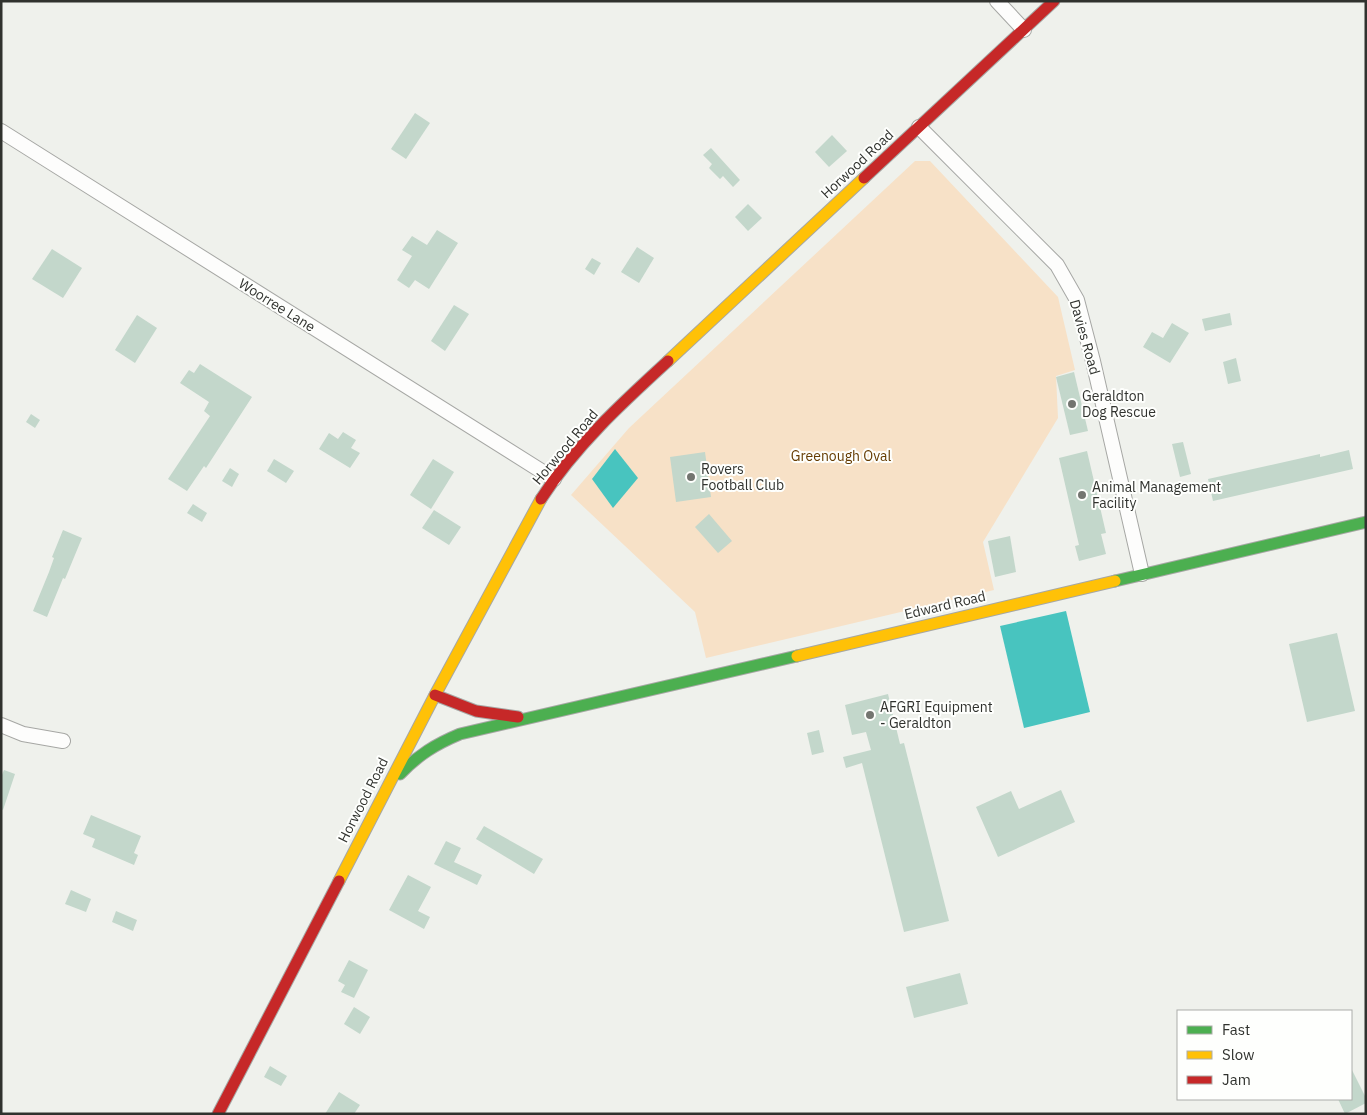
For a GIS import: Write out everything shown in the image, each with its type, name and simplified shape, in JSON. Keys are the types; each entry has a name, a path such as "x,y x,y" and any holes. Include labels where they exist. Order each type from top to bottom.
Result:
{"main road":[{"name":"Horwood Road","path":"218,1114 435,695 533,511 554,479 585,442 626,400 1054,1"},
{"name":"Edward Road","path":"380,800 403,770 415,758 460,733 1366,522"},
{"name":"Edward Road","path":"435,695 476,711 531,718"}],"street":[{"path":"997,1 1024,30"},
{"name":"Davies Road","path":"919,127 1057,265 1077,300 1142,574"},
{"name":"Woorree Lane","path":"2,132 554,479"},
{"path":"1,725 23,734 63,741"}],"green space":[{"name":"Greenough Oval","path":"915,161 930,161 1058,297 1075,370 1056,376 1058,418 983,542 994,590 706,658 695,612 571,495 629,428"}],"water":[{"path":"615,449 638,478 613,508 592,479"},
{"path":"1066,611 1090,712 1024,728 1000,626"}],"building":[{"path":"415,113 430,123 406,159 391,149"},
{"path":"832,135 847,151 829,167 815,152"},
{"path":"711,148 740,180 733,187 723,176 720,179 709,168 712,164 703,155"},
{"path":"748,204 762,218 748,231 735,217"},
{"path":"437,230 458,243 429,289 415,280 409,288 397,280 412,256 402,250 412,236 427,245"},
{"path":"637,247 654,258 639,283 621,272"},
{"path":"52,249 82,268 63,298 32,279"},
{"path":"592,258 601,263 594,275 585,269"},
{"path":"454,305 469,314 445,351 431,341"},
{"path":"1230,313 1232,325 1205,331 1202,319"},
{"path":"137,315 157,328 135,363 115,350"},
{"path":"1172,323 1189,333 1170,363 1143,347 1152,332 1163,338"},
{"path":"1236,358 1241,381 1228,384 1223,362"},
{"path":"200,364 252,397 206,468 204,466 187,491 168,479 210,416 204,411 209,402 180,383 189,370 194,373"},
{"name":"Geraldton Dog Rescue","path":"1074,372 1088,431 1070,435 1056,377"},
{"path":"31,414 40,420 35,428 26,422"},
{"path":"343,432 356,440 351,448 360,453 350,468 319,449 329,433 338,439"},
{"path":"1183,442 1191,474 1180,477 1172,444"},
{"path":"1349,450 1353,469 1213,501 1208,479 1320,454 1320,457"},
{"name":"Animal Management Facility","path":"1087,451 1106,533 1101,534 1106,554 1079,561 1075,546 1079,545 1059,458"},
{"name":"Rovers Football Club","path":"705,452 711,497 676,502 670,457"},
{"path":"274,459 294,471 286,483 267,471"},
{"path":"433,459 454,472 431,509 410,495"},
{"path":"230,468 239,474 232,487 222,481"},
{"path":"193,504 207,513 202,522 187,513"},
{"path":"434,510 461,527 449,545 422,528"},
{"path":"709,514 732,541 718,553 695,527"},
{"path":"63,530 82,538 47,617 33,611"},
{"path":"1010,536 1016,572 995,577 988,541"},
{"path":"1337,633 1355,711 1307,722 1289,644"},
{"path":"888,694 900,744 904,743 949,921 904,932 862,763 846,768 843,757 871,750 866,732 852,735 845,705"},
{"path":"819,730 824,752 812,755 807,733"},
{"path":"4,770 15,774 3,810 1,809 1,777"},
{"path":"1061,790 1075,822 998,857 976,807 1011,791 1019,809"},
{"path":"91,815 141,836 134,853 138,855 134,865 92,847 95,839 83,834"},
{"path":"484,826 543,859 534,874 476,839"},
{"path":"446,841 461,848 454,862 482,875 477,885 434,864"},
{"path":"408,875 431,887 418,911 430,917 424,929 389,910"},
{"path":"71,890 91,899 86,912 65,904"},
{"path":"116,911 137,920 133,931 112,922"},
{"path":"349,960 368,970 354,998 341,992 345,985 338,981"},
{"path":"960,973 968,1004 914,1018 906,987"},
{"path":"354,1007 370,1017 360,1034 344,1024"},
{"path":"270,1066 287,1076 281,1086 264,1077"},
{"path":"1352,1070 1366,1098 1366,1103 1345,1114 1338,1100 1352,1100"},
{"path":"339,1092 360,1105 354,1114 325,1114"}],"traffic: fast":[{"path":"1115,581 1366,522"},
{"path":"400,774 428,751 460,734 797,656"}],"traffic: slow":[{"path":"668,361 864,178"},
{"path":"339,881 435,695 541,499"},
{"path":"797,656 1115,581"}],"traffic: jam":[{"path":"864,178 1054,1"},
{"path":"541,499 584,443 668,361"},
{"path":"435,695 476,711 518,717"},
{"path":"218,1114 339,881"}],"place":[{"name":"Geraldton Dog Rescue","path":"1072,404"},
{"name":"Rovers Football Club","path":"691,477"},
{"name":"Animal Management Facility","path":"1082,495"},
{"name":"AFGRI Equipment - Geraldton","path":"870,715"}]}
